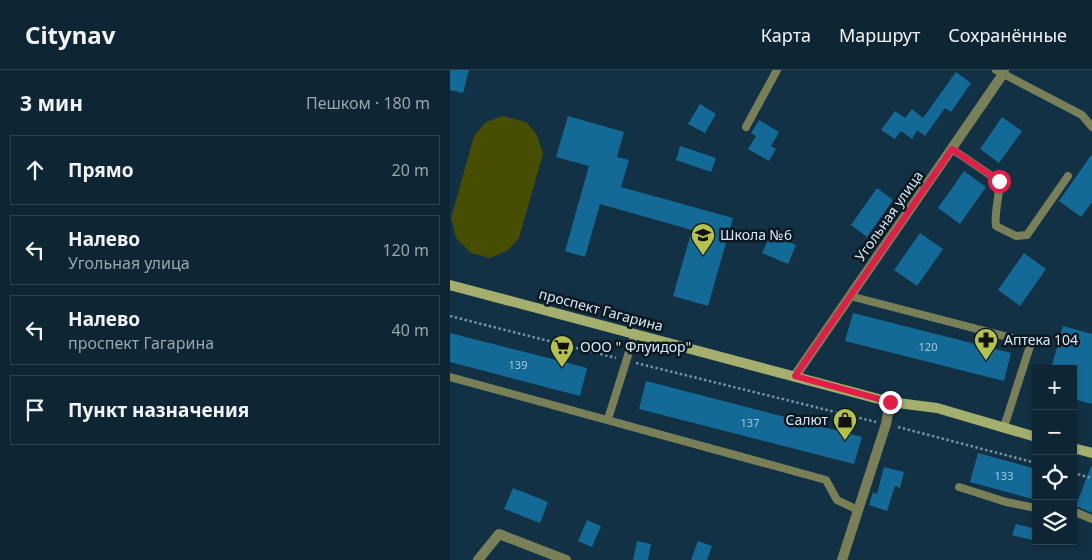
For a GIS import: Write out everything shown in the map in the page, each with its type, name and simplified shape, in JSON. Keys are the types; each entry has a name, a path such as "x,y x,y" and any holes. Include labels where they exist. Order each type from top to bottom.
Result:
{"main road":[{"name":"проспект Гагарина","path":"450,285 890,402 937,408 1032,436"},
{"path":"1077,451 1092,453"}],"street":[{"name":"Угольная улица","path":"795,376 952,149 1001,71"},
{"path":"842,560 886,424 890,402"},
{"path":"478,560 499,534 566,560"}],"lane":[{"path":"746,127 777,70"},
{"path":"1001,71 1082,115 1092,127"},
{"path":"952,149 999,181 1000,196 994,216 996,226 1016,236 1027,235 1068,176"},
{"path":"850,296 1032,343 1004,427"},
{"path":"608,419 635,333"},
{"path":"450,377 826,480 837,500 858,510"},
{"path":"959,487 1006,502 1032,507"},
{"path":"1077,513 1092,519"}],"path":[{"path":"450,316 1032,462"},
{"path":"1077,473 1092,478"}],"green space":[{"path":"503,116 526,122 537,135 543,154 519,238 507,251 490,258 471,253 456,238 451,218 474,136 486,122"}],"building":[{"path":"450,70 469,70 463,93 450,90"},
{"path":"956,72 971,83 951,112 945,108 925,136 917,130 912,139 901,131 895,139 881,130 895,111 905,118 912,109 923,118"},
{"path":"700,104 716,114 705,133 688,124"},
{"path":"568,116 624,132 617,157 629,160 621,187 733,218 708,306 673,296 692,230 600,204 585,257 565,251 589,166 556,157"},
{"path":"1002,117 1022,131 999,163 980,149"},
{"path":"759,120 779,132 771,146 776,149 769,161 748,149 756,136 751,133"},
{"path":"680,146 716,158 711,172 676,160"},
{"path":"1092,154 1092,202 1081,217 1059,201"},
{"path":"964,171 986,187 960,224 938,208"},
{"path":"877,188 893,200 867,237 851,225"},
{"path":"920,233 943,249 917,286 894,270"},
{"path":"771,234 796,245 788,264 762,253"},
{"path":"1024,253 1046,269 1020,306 998,290"},
{"path":"853,313 1011,353 1004,381 845,341"},
{"path":"1063,326 1092,334 1092,404 1077,400 1077,365 1052,365"},
{"path":"450,333 587,368 580,396 450,362"},
{"path":"646,381 862,437 854,464 639,409"},
{"path":"978,453 1032,468 1032,499 970,482"},
{"path":"1092,466 1092,513 1077,506"},
{"path":"884,467 904,472 900,488 895,486 887,511 869,505 873,492 877,494"},
{"path":"513,488 548,502 540,523 504,509"},
{"path":"587,520 601,526 592,547 578,541"},
{"path":"1016,524 1032,528 1032,540 1012,535"},
{"path":"637,541 651,544 648,560 633,560"},
{"path":"698,541 712,546 707,560 691,560"}],"place":[{"name":"Школа №6","path":"703,256"},
{"name":"Аптека 104","path":"986,361"},
{"name":"ООО \" Флуидор\"","path":"562,368"},
{"name":"Салют","path":"845,441"}],"route":[{"path":"890,402 795,376 952,149 999,181"}]}
